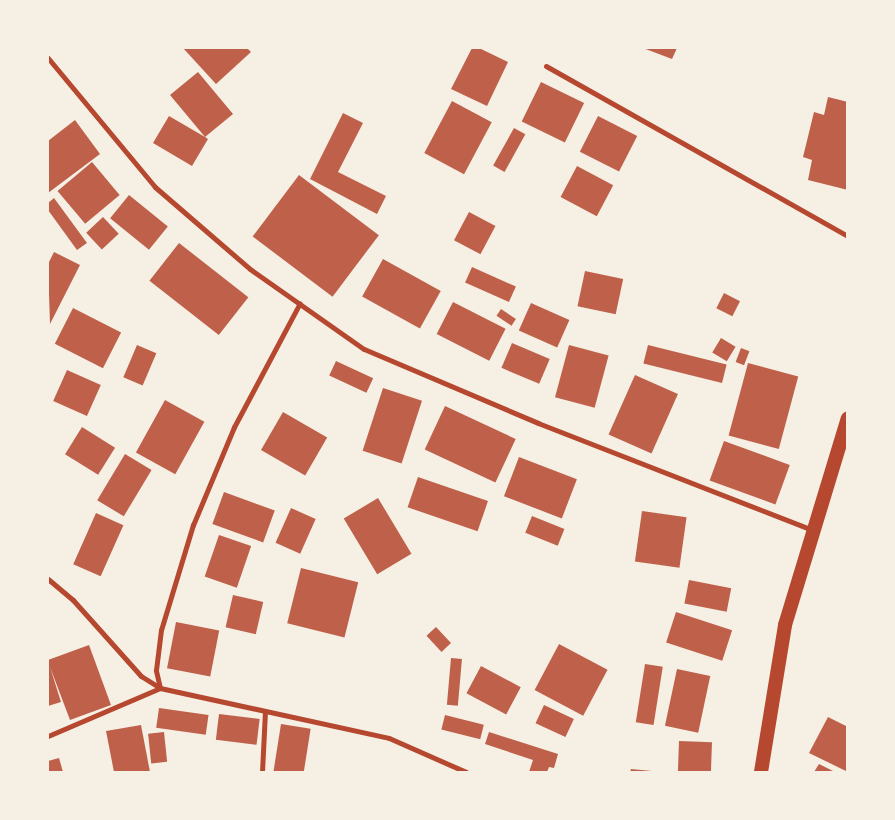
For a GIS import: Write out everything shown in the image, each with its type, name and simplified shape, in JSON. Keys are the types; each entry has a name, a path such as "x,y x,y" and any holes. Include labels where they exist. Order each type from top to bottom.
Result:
{"highway":[{"path":"761,772 785,625 814,530 844,447 848,418"}],"street":[{"path":"48,58 155,187 250,269 364,348 538,424 814,530"},
{"path":"546,66 848,236"},
{"path":"160,688 156,670 161,630 193,525 234,427 300,304"},
{"path":"48,579 73,600 141,676 160,688 389,738 466,772"},
{"path":"48,736 160,688"},
{"path":"262,772 265,711"}],"building":[{"path":"183,48 247,48 251,52 216,84"},
{"path":"472,48 479,48 508,62 487,106 451,89"},
{"path":"643,48 677,48 672,59"},
{"path":"198,72 233,114 205,137 170,95"},
{"path":"541,82 584,103 565,143 522,122"},
{"path":"828,97 848,102 848,190 808,180 812,160 803,157 814,112 824,115"},
{"path":"452,101 492,122 464,174 424,153"},
{"path":"343,113 363,123 338,172 386,196 377,214 310,179"},
{"path":"169,116 208,139 192,166 153,143"},
{"path":"598,116 637,136 619,172 580,152"},
{"path":"75,120 100,154 48,193 48,141"},
{"path":"514,128 525,134 505,172 493,166"},
{"path":"92,162 120,195 85,224 58,191"},
{"path":"577,166 613,185 597,216 561,197"},
{"path":"299,175 379,235 333,297 253,236"},
{"path":"129,195 168,226 149,250 110,218"},
{"path":"54,198 87,243 77,250 48,210 48,203"},
{"path":"469,212 495,226 480,254 454,240"},
{"path":"103,217 119,234 102,250 86,233"},
{"path":"179,243 248,297 219,335 149,281"},
{"path":"54,252 80,265 50,324 48,264"},
{"path":"383,259 441,291 420,329 362,297"},
{"path":"472,267 516,287 509,302 465,283"},
{"path":"585,271 623,279 616,314 578,306"},
{"path":"724,293 740,301 732,316 716,308"},
{"path":"453,302 506,329 489,361 437,334"},
{"path":"531,303 569,320 557,347 519,330"},
{"path":"73,308 121,333 103,368 55,344"},
{"path":"501,309 516,319 511,326 497,316"},
{"path":"721,338 736,347 727,361 712,353"},
{"path":"512,343 550,359 539,384 501,368"},
{"path":"137,345 156,353 143,385 123,377"},
{"path":"569,345 609,356 595,408 555,397"},
{"path":"648,345 727,365 722,383 643,363"},
{"path":"741,348 749,351 744,365 736,362"},
{"path":"336,361 373,378 366,393 329,376"},
{"path":"748,363 798,376 779,449 729,435"},
{"path":"67,370 101,385 87,416 53,401"},
{"path":"635,375 678,394 651,453 609,434"},
{"path":"383,388 422,401 402,463 363,451"},
{"path":"165,400 204,422 175,474 136,452"},
{"path":"445,406 516,439 495,482 425,450"},
{"path":"283,412 327,438 305,476 261,450"},
{"path":"82,427 115,448 98,475 65,454"},
{"path":"724,441 790,465 775,504 710,480"},
{"path":"125,454 152,470 124,516 97,500"},
{"path":"519,457 577,479 562,518 504,496"},
{"path":"418,477 488,501 478,531 408,507"},
{"path":"224,492 275,510 263,542 212,524"},
{"path":"378,498 411,554 377,574 344,519"},
{"path":"291,508 316,519 300,554 276,543"},
{"path":"642,511 687,517 679,568 635,562"},
{"path":"96,513 123,525 101,576 73,564"},
{"path":"532,516 564,529 558,546 525,533"},
{"path":"219,535 251,546 237,588 205,577"},
{"path":"301,568 358,582 344,638 287,623"},
{"path":"689,580 731,588 727,612 684,604"},
{"path":"233,595 263,602 256,634 226,627"},
{"path":"676,612 732,630 722,661 666,642"},
{"path":"176,622 219,630 210,677 167,668"},
{"path":"436,627 451,643 441,652 426,636"},
{"path":"559,644 608,670 583,716 535,690"},
{"path":"89,645 111,705 70,720 50,667 61,702 48,706 48,660"},
{"path":"451,658 462,659 458,706 447,705"},
{"path":"645,664 663,667 654,725 636,722"},
{"path":"481,666 521,687 506,714 466,693"},
{"path":"677,669 710,676 698,733 665,726"},
{"path":"544,705 574,719 565,737 536,723"},
{"path":"159,708 209,715 206,735 156,728"},
{"path":"219,714 260,719 257,745 216,740"},
{"path":"445,715 484,725 480,739 441,730"},
{"path":"828,717 848,727 848,772 809,753"},
{"path":"281,724 311,729 304,772 273,772"},
{"path":"141,725 150,772 114,772 106,731"},
{"path":"164,732 167,762 151,764 148,734"},
{"path":"489,732 558,754 554,768 549,767 547,772 529,772 533,760 485,744"},
{"path":"679,741 712,742 711,772 678,772"},
{"path":"59,758 63,772 48,772 48,761"},
{"path":"819,764 835,772 814,772"},
{"path":"631,769 652,771 652,772 630,772"}]}
